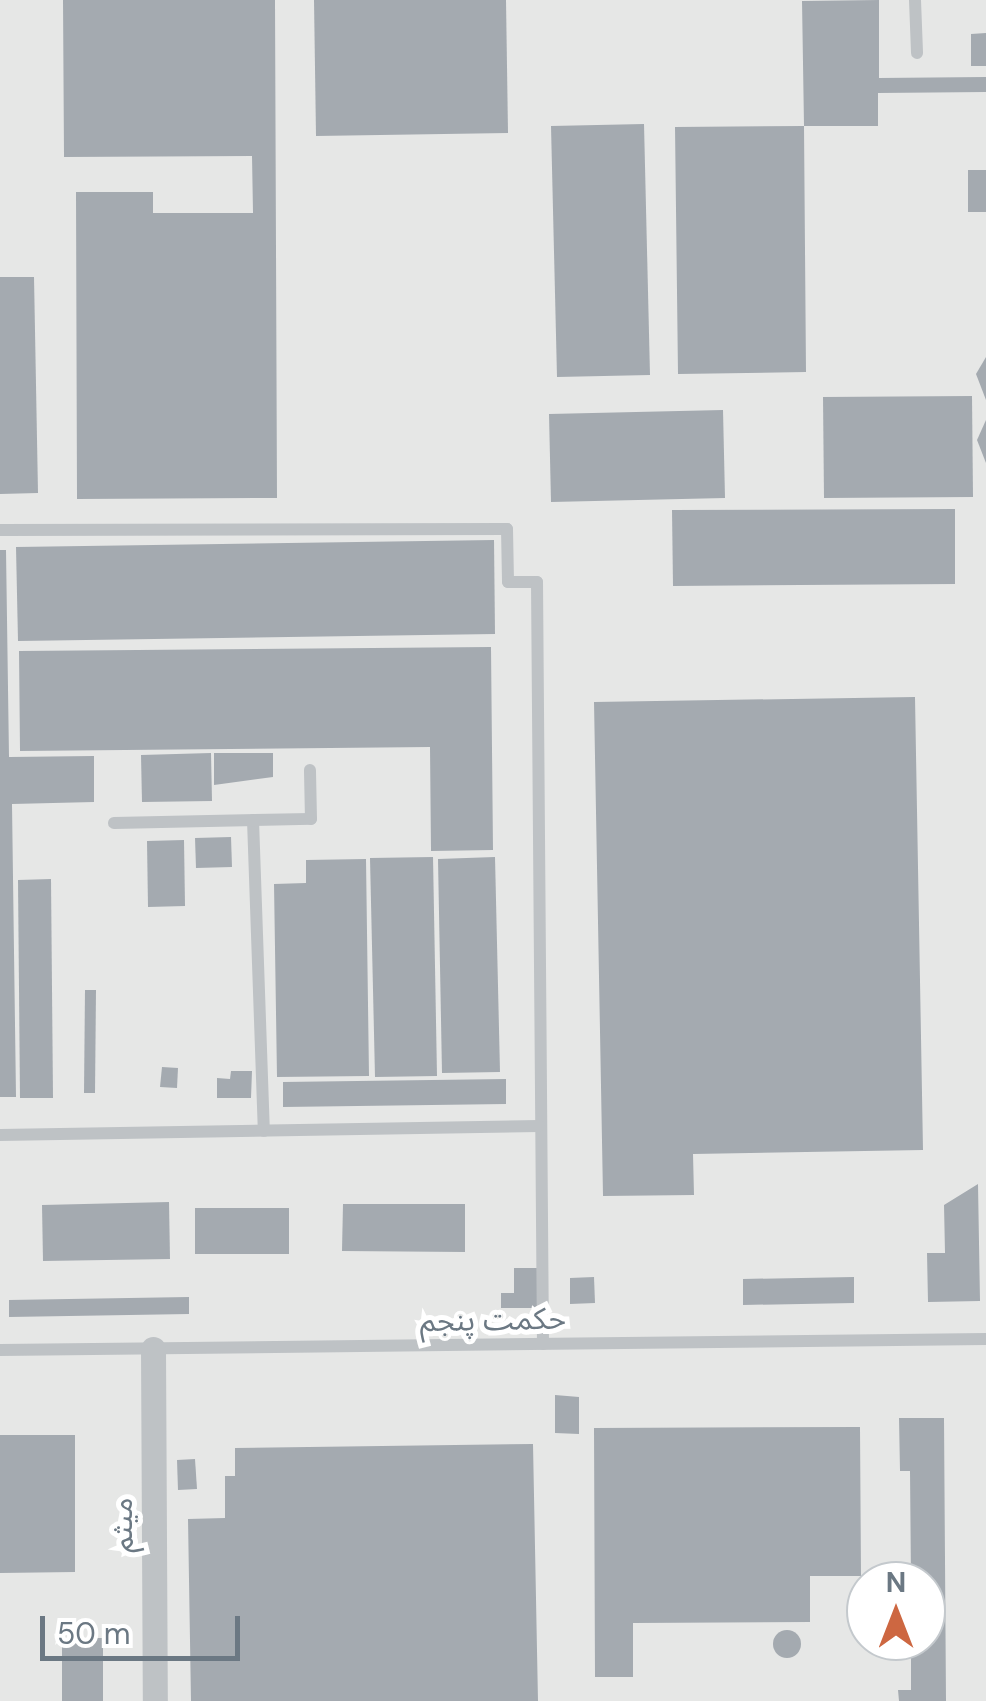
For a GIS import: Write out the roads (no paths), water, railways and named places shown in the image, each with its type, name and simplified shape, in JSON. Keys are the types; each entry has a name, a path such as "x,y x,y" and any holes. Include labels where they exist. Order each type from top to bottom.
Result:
{"street":[{"name":"میثم","path":"153,1349 155,1701"}],"lane":[{"path":"915,0 917,53"},
{"path":"0,530 506,528 508,582 537,582 543,1344"},
{"path":"114,823 311,819 310,770"},
{"path":"253,820 264,1131"},
{"path":"0,1135 539,1126"},
{"name":"حکمت پنجم","path":"0,1350 986,1339"}]}
